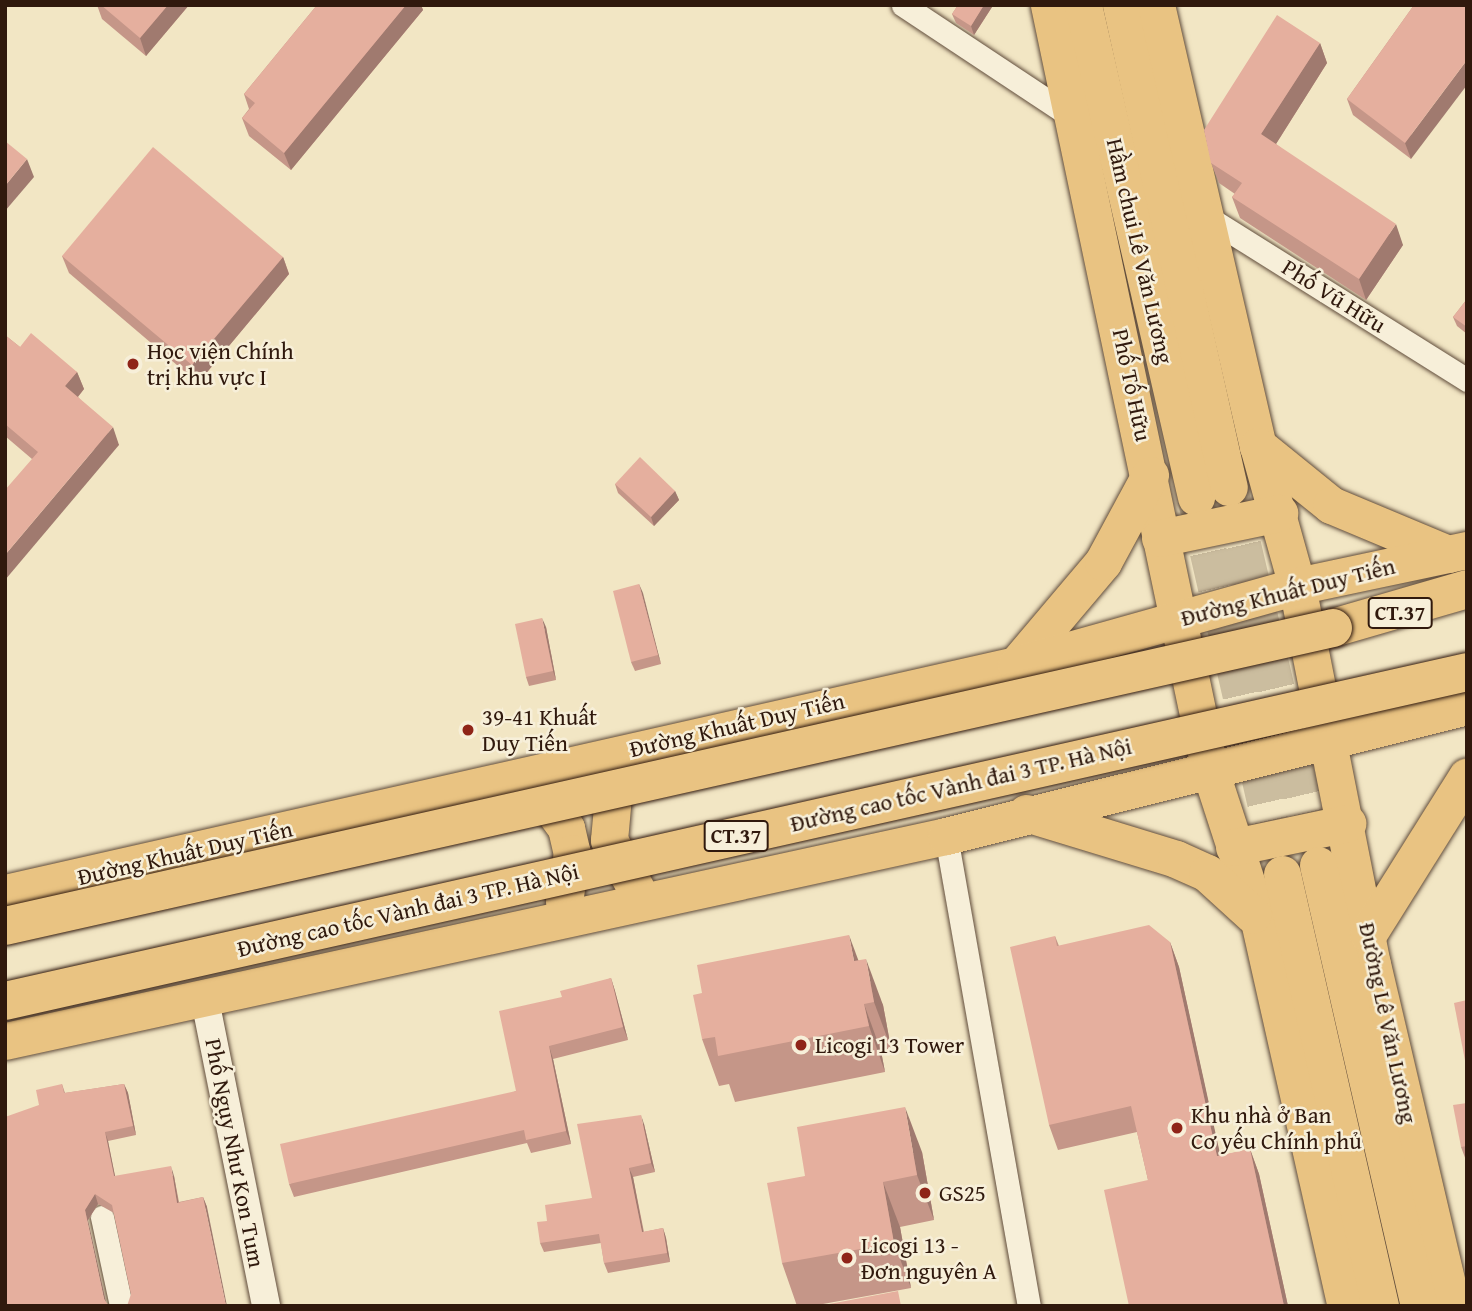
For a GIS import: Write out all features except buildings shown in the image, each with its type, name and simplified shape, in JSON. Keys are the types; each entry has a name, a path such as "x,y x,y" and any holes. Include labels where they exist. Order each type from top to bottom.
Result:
{"highway":[{"path":"1333,628 1467,589"},
{"name":"CT.37","path":"5,926 1467,598"},
{"name":"Đường cao tốc Vành đai 3 TP. Hà Nội","path":"5,1001 1467,672"}],"main road":[{"name":"Phố Tố Hữu","path":"1049,5 1077,121 1150,475 1160,538 1209,767"},
{"name":"Hầm chui Lê Văn Lương","path":"1083,5 1212,492 1121,5"},
{"path":"1156,5 1201,213 1258,446 1279,513 1297,586 1329,738"},
{"path":"1258,446 1331,505 1457,552"},
{"path":"1016,664 1102,562 1150,475"},
{"path":"1160,538 1279,513"},
{"name":"Đường Khuất Duy Tiến","path":"5,893 528,778 618,751 1016,664 1297,586 1457,552"},
{"path":"5,1041 554,924 946,836 1025,813 1209,767 1467,706"},
{"name":"Đường Lê Văn Lương","path":"1329,738 1368,934 1452,1306"},
{"path":"618,751 609,840 645,902"},
{"path":"1209,767 1259,921 1346,1306"},
{"path":"1368,934 1467,776"},
{"path":"528,778 550,800 572,853 570,886 554,924"},
{"path":"1025,813 1207,873 1259,921"},
{"path":"1234,848 1348,823"},
{"path":"1318,865 1419,1306"},
{"path":"1282,874 1380,1306"}],"street":[{"path":"903,5 1077,121"},
{"name":"Phố Vũ Hữu","path":"1201,213 1467,380"},
{"path":"946,836 1029,1306"},
{"name":"Phố Ngụy Như Kon Tum","path":"205,999 266,1306"},
{"path":"102,1217 121,1306"}],"tunnel":[{"path":"1230,491 1317,861"},
{"path":"1196,498 1281,868"}],"place":[{"name":"Học viện Chính trị khu vực I","path":"133,364"},
{"name":"39-41 Khuất Duy Tiến","path":"468,730"},
{"name":"Licogi 13 Tower","path":"801,1045"},
{"name":"Khu nhà ở Ban Cơ yếu Chính phủ","path":"1177,1128"},
{"name":"GS25","path":"925,1193"},
{"name":"Licogi 13 - Đơn nguyên A","path":"847,1258"}]}
